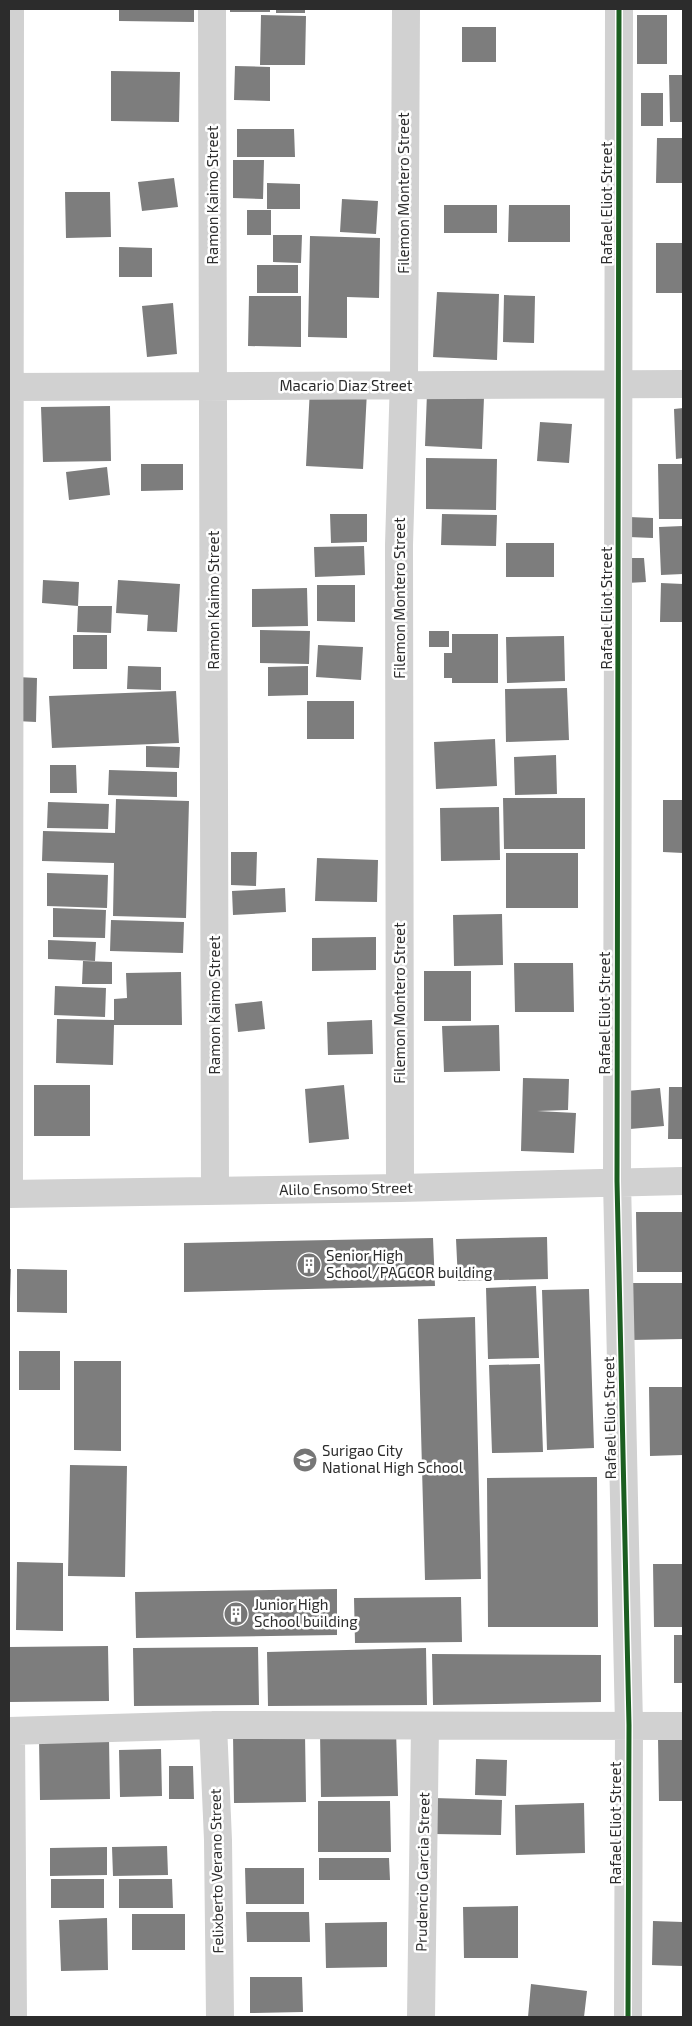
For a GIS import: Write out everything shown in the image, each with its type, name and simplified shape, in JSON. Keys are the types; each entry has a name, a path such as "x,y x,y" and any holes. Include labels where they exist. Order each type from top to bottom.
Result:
{"street":[{"path":"9,1194 10,9"},
{"name":"Ramon Kaimo Street","path":"212,9 215,1190"},
{"name":"Filemon Montero Street","path":"400,1188 399,545 404,386 406,9"},
{"name":"Rafael Eliot Street","path":"619,9 620,386 617,1181 629,1725 628,2017"},
{"name":"Macario Diaz Street","path":"9,387 620,386 683,384"},
{"name":"Alilo Ensomo Street","path":"9,1194 400,1188 683,1180"},
{"path":"13,2017 10,1732 213,1725 683,1726"},
{"name":"Felixberto Verano Street","path":"213,1725 218,1840 220,2017"},
{"name":"Prudencio Garcia Street","path":"421,2017 425,1726"}],"building":[{"path":"119,9 194,9 194,22 119,21"},
{"path":"230,9 270,9 270,12 230,12"},
{"path":"276,9 305,9 305,13 276,13"},
{"path":"261,15 306,16 305,65 260,65"},
{"path":"637,15 667,15 667,64 637,64"},
{"path":"462,27 496,27 496,62 462,62"},
{"path":"235,66 270,67 270,101 234,100"},
{"path":"111,71 180,72 179,122 111,121"},
{"path":"669,75 683,75 683,122 670,122"},
{"path":"641,93 663,93 663,126 641,126"},
{"path":"237,129 294,129 295,157 237,157"},
{"path":"657,138 683,138 683,183 656,183"},
{"path":"233,160 264,160 263,199 233,198"},
{"path":"174,178 178,207 142,211 138,182"},
{"path":"267,183 300,184 300,209 267,209"},
{"path":"65,192 110,192 111,237 66,238"},
{"path":"342,199 378,201 376,234 340,232"},
{"path":"444,205 497,205 497,233 444,233"},
{"path":"509,205 570,205 570,242 508,242"},
{"path":"247,210 271,210 271,235 247,235"},
{"path":"273,235 302,235 301,263 273,262"},
{"path":"310,236 380,238 379,298 347,297 347,338 308,337"},
{"path":"656,243 683,243 683,293 656,293"},
{"path":"119,247 152,248 152,277 119,277"},
{"path":"257,265 298,265 298,293 257,293"},
{"path":"437,292 499,294 497,360 433,357"},
{"path":"504,295 535,296 534,343 503,342"},
{"path":"249,296 301,296 301,347 248,346"},
{"path":"173,303 177,354 147,357 142,306"},
{"path":"310,388 367,391 363,469 306,466"},
{"path":"427,393 484,397 482,449 425,446"},
{"path":"110,406 111,461 43,462 41,407"},
{"path":"683,408 683,458 676,459 674,409"},
{"path":"540,422 572,424 569,463 537,461"},
{"path":"426,458 497,459 496,510 426,509"},
{"path":"141,464 183,464 183,490 141,491"},
{"path":"658,464 683,464 683,519 659,519"},
{"path":"107,467 110,495 69,500 66,472"},
{"path":"330,514 367,514 367,542 331,543"},
{"path":"442,514 497,515 496,546 441,545"},
{"path":"629,517 653,518 653,538 629,537"},
{"path":"683,526 683,574 661,575 659,527"},
{"path":"506,543 554,543 554,577 506,577"},
{"path":"364,546 365,575 315,577 314,547"},
{"path":"625,558 644,558 646,582 626,583"},
{"path":"43,580 79,582 78,606 42,603"},
{"path":"118,580 180,584 177,632 147,631 148,615 116,613"},
{"path":"661,583 683,584 683,622 660,622"},
{"path":"317,585 355,585 355,622 317,621"},
{"path":"307,588 308,626 252,627 252,589"},
{"path":"78,606 112,606 111,633 77,632"},
{"path":"260,630 310,631 309,664 260,663"},
{"path":"429,631 449,631 449,647 429,647"},
{"path":"452,634 498,634 498,683 452,683 452,678 444,678 444,653 452,653"},
{"path":"73,635 107,635 107,669 73,669"},
{"path":"564,636 565,681 507,683 506,637"},
{"path":"318,645 363,647 361,680 316,677"},
{"path":"128,666 161,667 161,690 127,689"},
{"path":"308,666 308,695 268,696 268,667"},
{"path":"17,677 37,678 36,722 16,721"},
{"path":"567,688 569,740 506,742 505,689"},
{"path":"176,691 179,743 52,748 49,696"},
{"path":"307,701 354,701 354,739 307,739"},
{"path":"495,739 497,786 436,789 434,742"},
{"path":"146,746 180,747 179,768 146,767"},
{"path":"556,755 557,794 515,795 514,757"},
{"path":"50,765 76,765 77,793 50,793"},
{"path":"109,770 177,772 177,797 108,795"},
{"path":"503,798 585,798 585,849 504,849"},
{"path":"116,799 189,801 186,918 113,916 114,863 42,861 43,831 115,833"},
{"path":"663,800 683,800 683,853 663,852"},
{"path":"48,802 109,804 108,829 47,828"},
{"path":"499,807 500,860 441,861 440,808"},
{"path":"231,852 257,852 256,886 231,885"},
{"path":"506,853 578,853 578,908 506,908"},
{"path":"317,858 378,860 377,902 315,901"},
{"path":"47,873 108,875 107,908 47,906"},
{"path":"285,888 286,912 233,915 232,891"},
{"path":"53,908 106,910 105,938 53,937"},
{"path":"502,914 503,965 454,966 453,915"},
{"path":"111,920 184,922 183,953 110,951"},
{"path":"376,937 376,970 312,971 312,938"},
{"path":"48,940 96,942 95,961 48,959"},
{"path":"83,961 112,962 112,984 82,984"},
{"path":"514,963 573,963 574,1012 515,1012"},
{"path":"424,971 471,971 471,1021 424,1021"},
{"path":"181,972 182,1025 114,1025 113,1065 56,1063 57,1019 114,1020 114,999 127,998 126,973"},
{"path":"55,986 106,988 105,1017 54,1015"},
{"path":"262,1001 265,1029 238,1032 235,1004"},
{"path":"372,1020 373,1054 328,1055 327,1022"},
{"path":"499,1025 500,1071 444,1072 442,1026"},
{"path":"523,1078 569,1079 568,1110 537,1111 576,1113 574,1153 521,1151"},
{"path":"34,1085 90,1085 90,1136 34,1136"},
{"path":"344,1085 349,1139 309,1143 305,1089"},
{"path":"669,1087 683,1087 683,1139 668,1139"},
{"path":"660,1088 664,1126 630,1129 627,1091"},
{"path":"636,1212 683,1212 683,1272 637,1272"},
{"path":"547,1237 548,1279 458,1281 456,1239"},
{"name":"Senior High School/PAGCOR building","path":"433,1238 435,1286 184,1292 184,1243"},
{"path":"9,1269 11,1269 10,1299 9,1299"},
{"path":"17,1269 67,1270 67,1313 17,1312"},
{"path":"630,1283 683,1283 683,1339 631,1340"},
{"path":"536,1286 539,1358 488,1359 486,1288"},
{"path":"589,1289 594,1448 547,1450 542,1290"},
{"path":"475,1317 481,1579 425,1580 418,1319"},
{"path":"19,1351 60,1351 60,1390 19,1390"},
{"path":"74,1361 121,1361 121,1451 74,1450"},
{"path":"540,1364 543,1452 492,1453 489,1365"},
{"path":"649,1387 683,1387 683,1455 650,1456"},
{"path":"70,1465 127,1466 125,1577 68,1576"},
{"path":"597,1477 598,1627 488,1627 487,1478"},
{"path":"17,1562 63,1563 63,1631 16,1630"},
{"path":"653,1564 683,1564 683,1627 654,1627"},
{"name":"Junior High School building","path":"337,1589 337,1635 136,1638 135,1592"},
{"path":"461,1597 462,1642 355,1643 354,1598"},
{"path":"674,1635 683,1635 683,1683 674,1683"},
{"path":"108,1646 109,1701 9,1702 9,1647"},
{"path":"258,1647 259,1705 134,1706 133,1648"},
{"path":"426,1648 427,1705 268,1706 267,1652"},
{"path":"432,1654 601,1655 601,1702 433,1705"},
{"path":"396,1730 398,1796 321,1797 320,1731"},
{"path":"305,1733 306,1802 234,1803 233,1734"},
{"path":"658,1738 683,1738 683,1801 659,1801"},
{"path":"39,1739 109,1739 110,1799 40,1800"},
{"path":"161,1749 162,1796 120,1797 119,1750"},
{"path":"476,1759 507,1760 506,1796 475,1795"},
{"path":"169,1766 193,1766 194,1799 169,1799"},
{"path":"434,1798 502,1800 501,1835 433,1834"},
{"path":"318,1801 390,1801 391,1852 318,1852"},
{"path":"584,1803 585,1853 516,1855 515,1805"},
{"path":"167,1846 168,1875 113,1876 112,1847"},
{"path":"107,1847 107,1875 50,1876 50,1848"},
{"path":"319,1858 389,1858 390,1880 319,1880"},
{"path":"245,1868 304,1868 304,1904 246,1904"},
{"path":"51,1879 104,1879 104,1908 51,1908"},
{"path":"119,1879 172,1879 173,1908 119,1908"},
{"path":"518,1906 518,1958 464,1958 463,1907"},
{"path":"246,1912 309,1912 310,1942 247,1942"},
{"path":"132,1914 185,1914 185,1950 132,1950"},
{"path":"107,1918 108,1970 61,1971 59,1920"},
{"path":"653,1921 683,1922 683,1966 652,1965"},
{"path":"387,1922 387,1967 326,1968 325,1923"},
{"path":"250,1977 302,1977 303,2012 250,2013"},
{"path":"531,1984 587,1991 584,2017 528,2017"}],"cycle path":[{"path":"619,9 617,1181 629,1725 628,2017"}],"place":[{"name":"Senior High School/PAGCOR building","path":"309,1265"},
{"name":"Surigao City National High School","path":"305,1460"},
{"name":"Junior High School building","path":"236,1614"}]}
